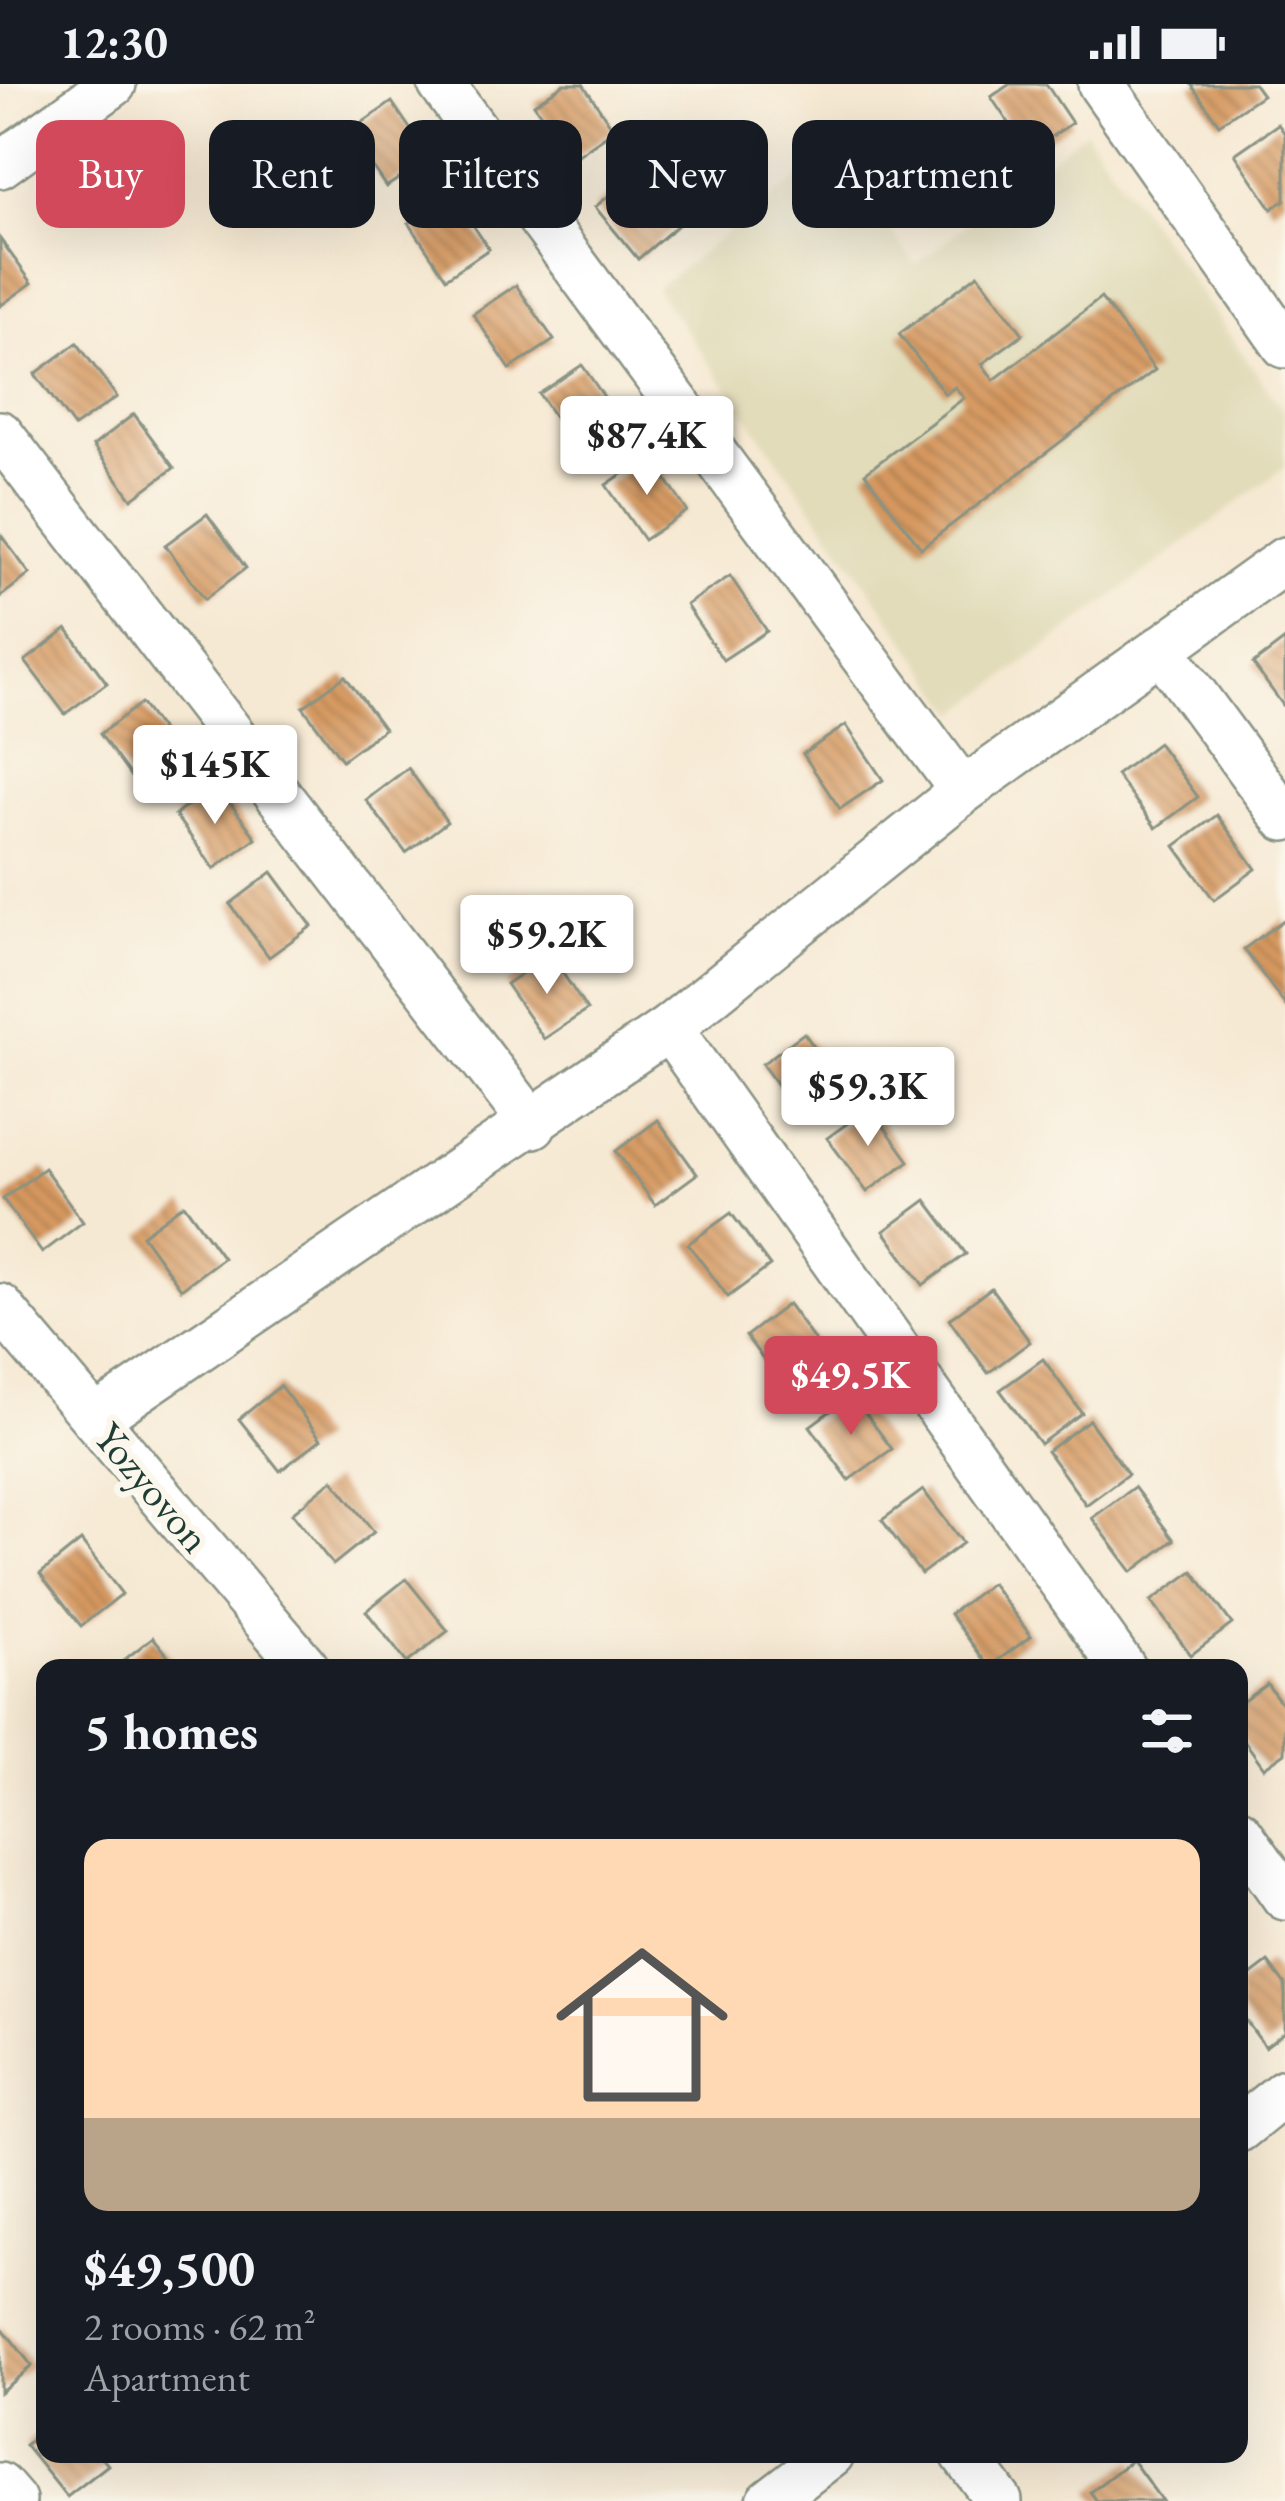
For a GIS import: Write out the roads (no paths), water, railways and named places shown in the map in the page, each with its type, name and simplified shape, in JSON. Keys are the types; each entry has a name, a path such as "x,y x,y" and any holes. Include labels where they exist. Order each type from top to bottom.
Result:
{"street":[{"path":"0,166 112,84"},
{"path":"441,84 963,791"},
{"path":"1101,84 1285,345"},
{"path":"0,434 533,1125"},
{"path":"94,1419 533,1125 669,1028 963,791 1285,560"},
{"path":"1161,649 1285,818"},
{"path":"669,1028 1117,1659"},
{"name":"Yozyovon","path":"10,1337 94,1419 297,1659"},
{"path":"1248,1845 1285,1897"},
{"path":"1248,2122 1285,2092"},
{"path":"770,2501 819,2463"},
{"path":"971,2463 999,2501"},
{"path":"0,2486 13,2501"}]}
